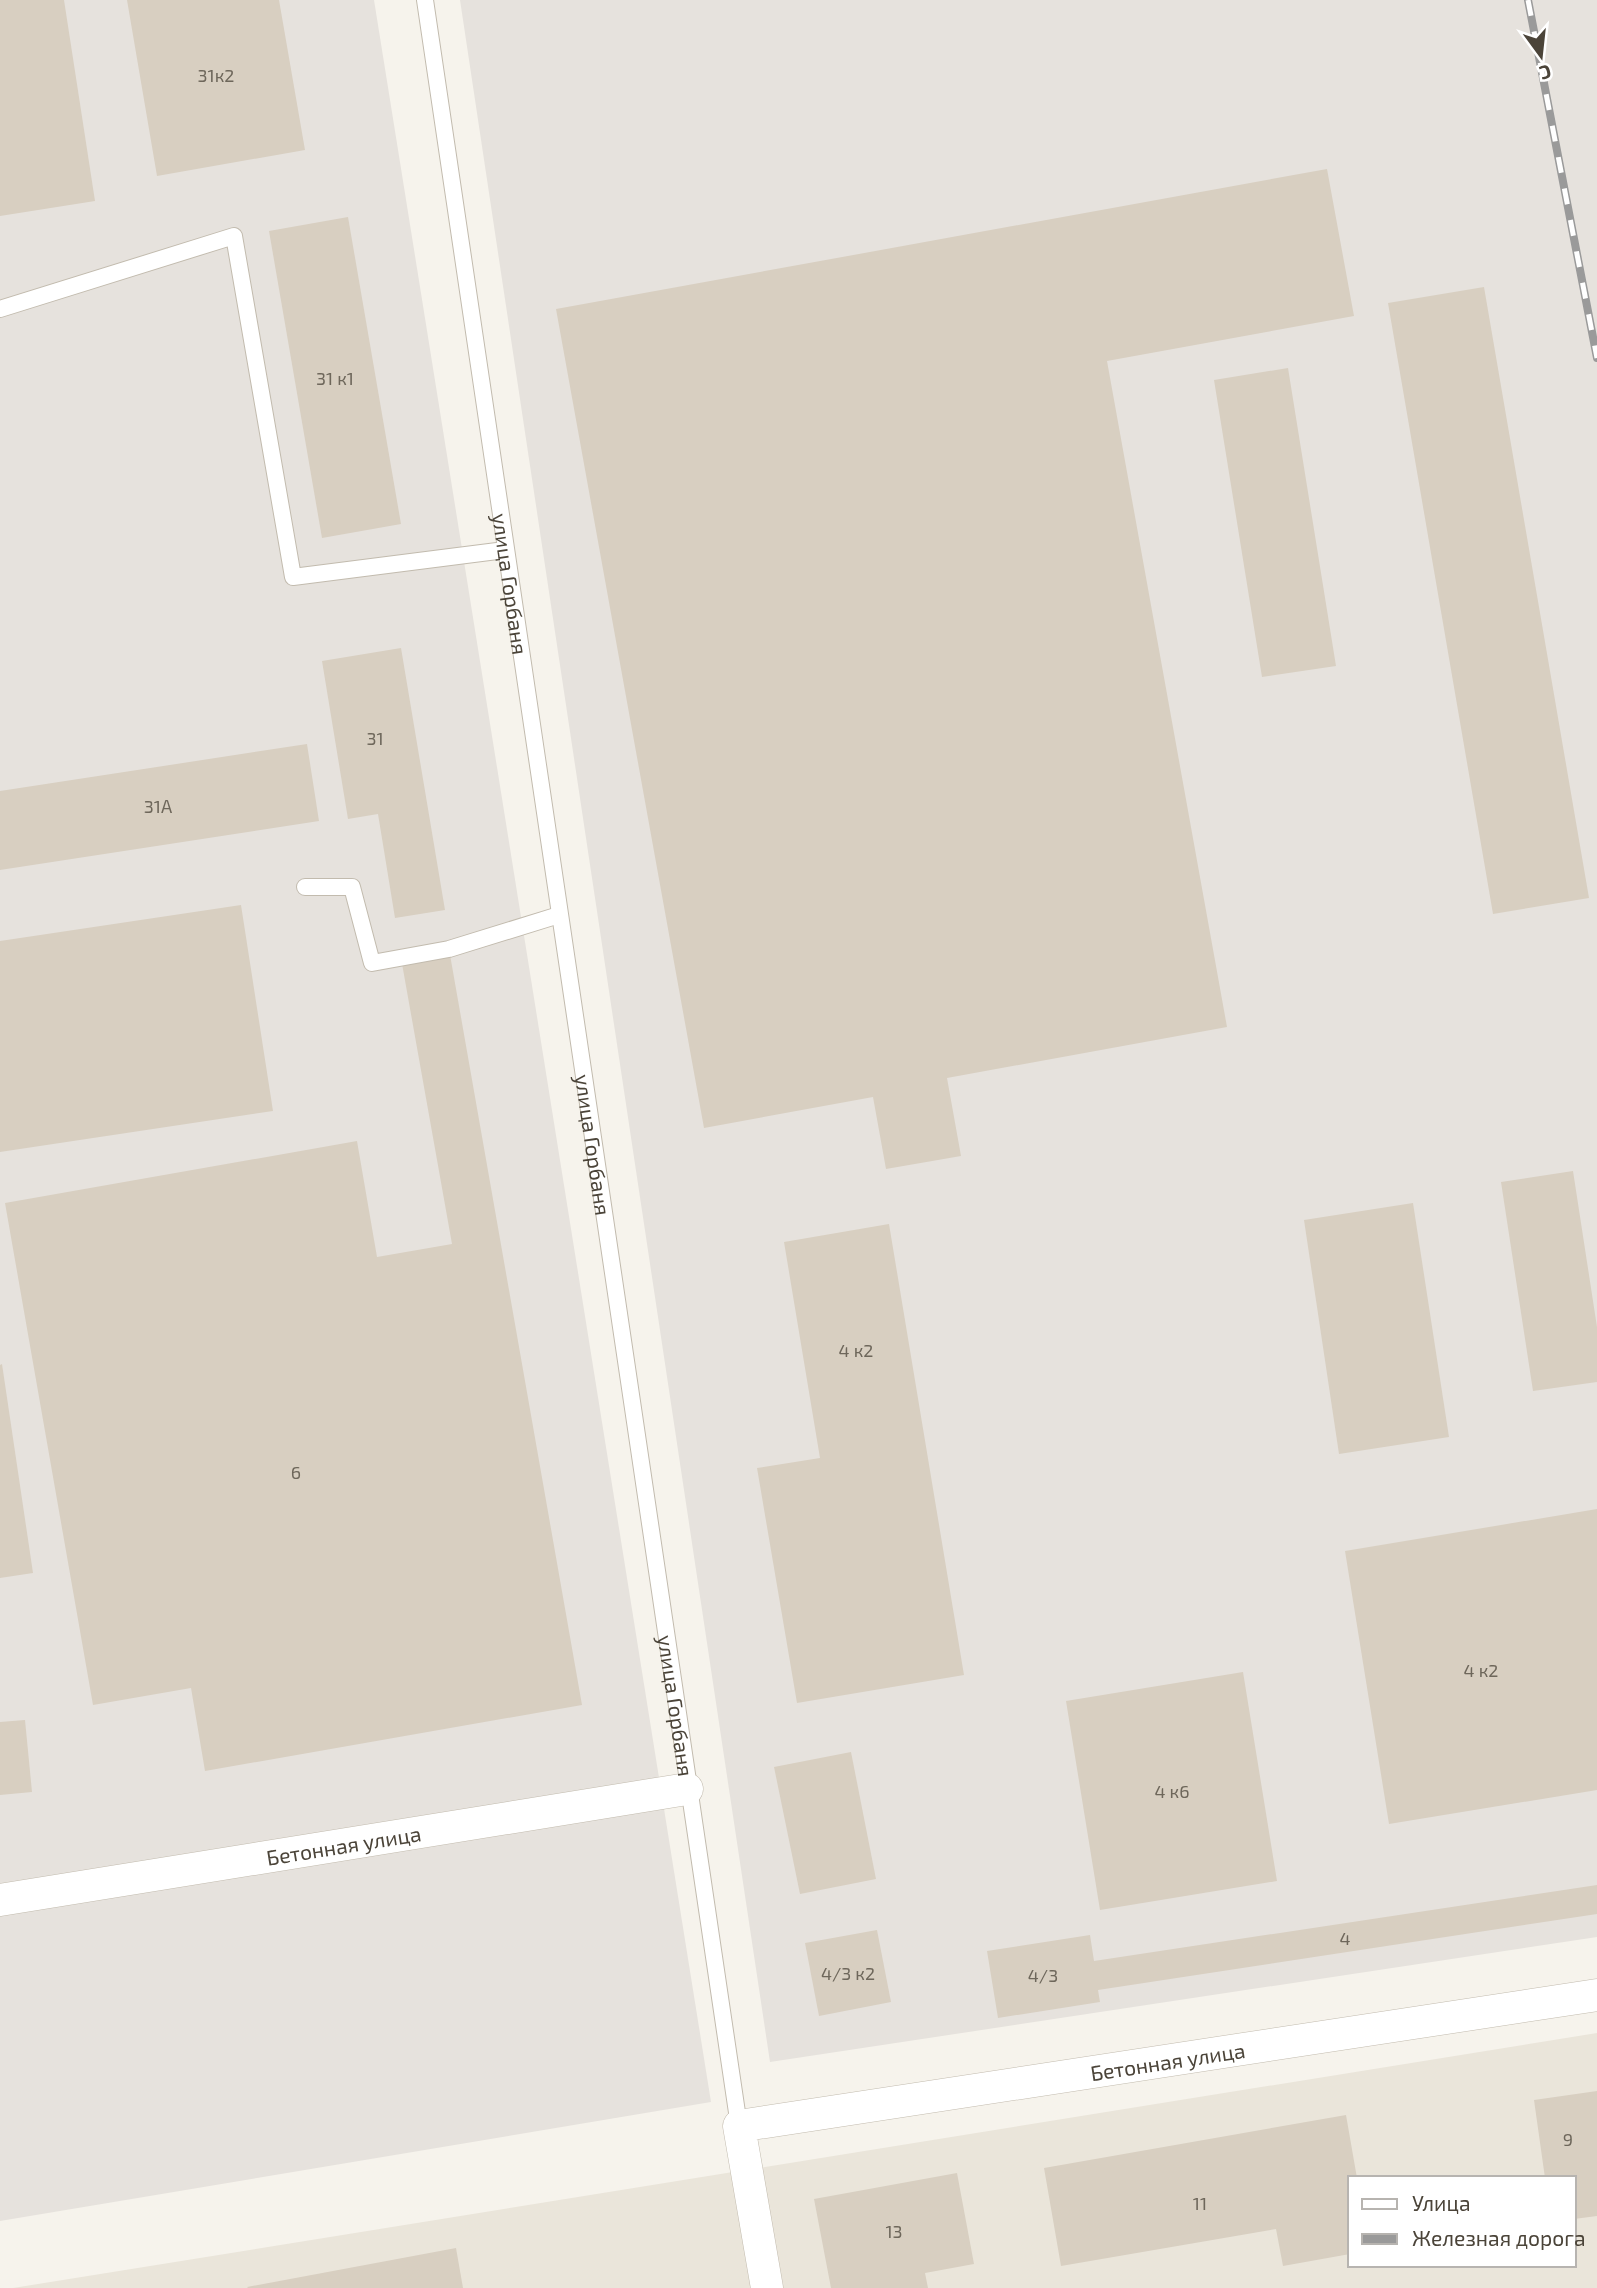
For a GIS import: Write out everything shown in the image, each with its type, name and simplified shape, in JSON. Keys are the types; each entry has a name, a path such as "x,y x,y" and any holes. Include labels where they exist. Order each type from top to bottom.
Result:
{"street":[{"name":"Бетонная улица","path":"0,1900 687,1789"},
{"name":"Бетонная улица","path":"739,2126 1597,1996"},
{"name":"улица Горбаня","path":"739,2126 767,2288"}],"lane":[{"name":"улица Горбаня","path":"425,0 687,1789 739,2126"},
{"path":"0,309 234,236 293,578 505,550"},
{"path":"305,887 352,887 372,963 449,949 559,915"}],"shaded area":[{"path":"0,0 374,0 711,2102 0,2221"},
{"path":"460,0 1597,0 1597,1937 770,2062"},
{"path":"1597,2033 1597,2288 13,2288"}],"building":[{"path":"0,0 64,0 95,201 0,216"},
{"path":"127,0 279,0 305,150 157,176"},
{"path":"1327,169 1354,316 1107,361 1227,1027 947,1078 961,1156 886,1169 873,1097 704,1128 556,309"},
{"path":"348,217 401,524 322,538 269,231"},
{"path":"1484,287 1589,898 1493,914 1388,303"},
{"path":"1288,368 1336,666 1262,677 1214,380"},
{"path":"401,648 445,910 395,918 378,814 348,819 322,661"},
{"path":"307,744 319,821 0,870 0,791"},
{"path":"241,905 273,1111 0,1152 0,941"},
{"path":"449,949 582,1705 205,1771 191,1688 93,1705 5,1203 357,1141 377,1257 452,1244 401,958"},
{"path":"1573,1171 1597,1327 1597,1382 1533,1391 1501,1182"},
{"path":"1413,1203 1449,1437 1339,1454 1304,1220"},
{"path":"889,1224 964,1675 797,1703 757,1468 820,1458 784,1242"},
{"path":"2,1364 33,1573 0,1578 0,1365"},
{"path":"1597,1509 1597,1790 1389,1824 1345,1551"},
{"path":"1243,1672 1277,1881 1100,1910 1066,1701"},
{"path":"25,1720 32,1792 0,1795 0,1722"},
{"path":"851,1752 876,1879 800,1894 774,1767"},
{"path":"1597,1885 1597,1914 1098,1990 1100,2002 998,2018 987,1951 1090,1935 1094,1961"},
{"path":"877,1930 891,2002 819,2016 805,1943"},
{"path":"1597,2091 1597,2216 1576,2219 1576,2176 1545,2176 1534,2100"},
{"path":"1346,2115 1357,2176 1348,2176 1348,2254 1283,2266 1276,2229 1061,2266 1044,2168"},
{"path":"957,2173 974,2264 925,2273 928,2288 831,2288 814,2199"},
{"path":"456,2248 463,2288 247,2287"}],"railway":[{"path":"1528,0 1597,358"}]}
